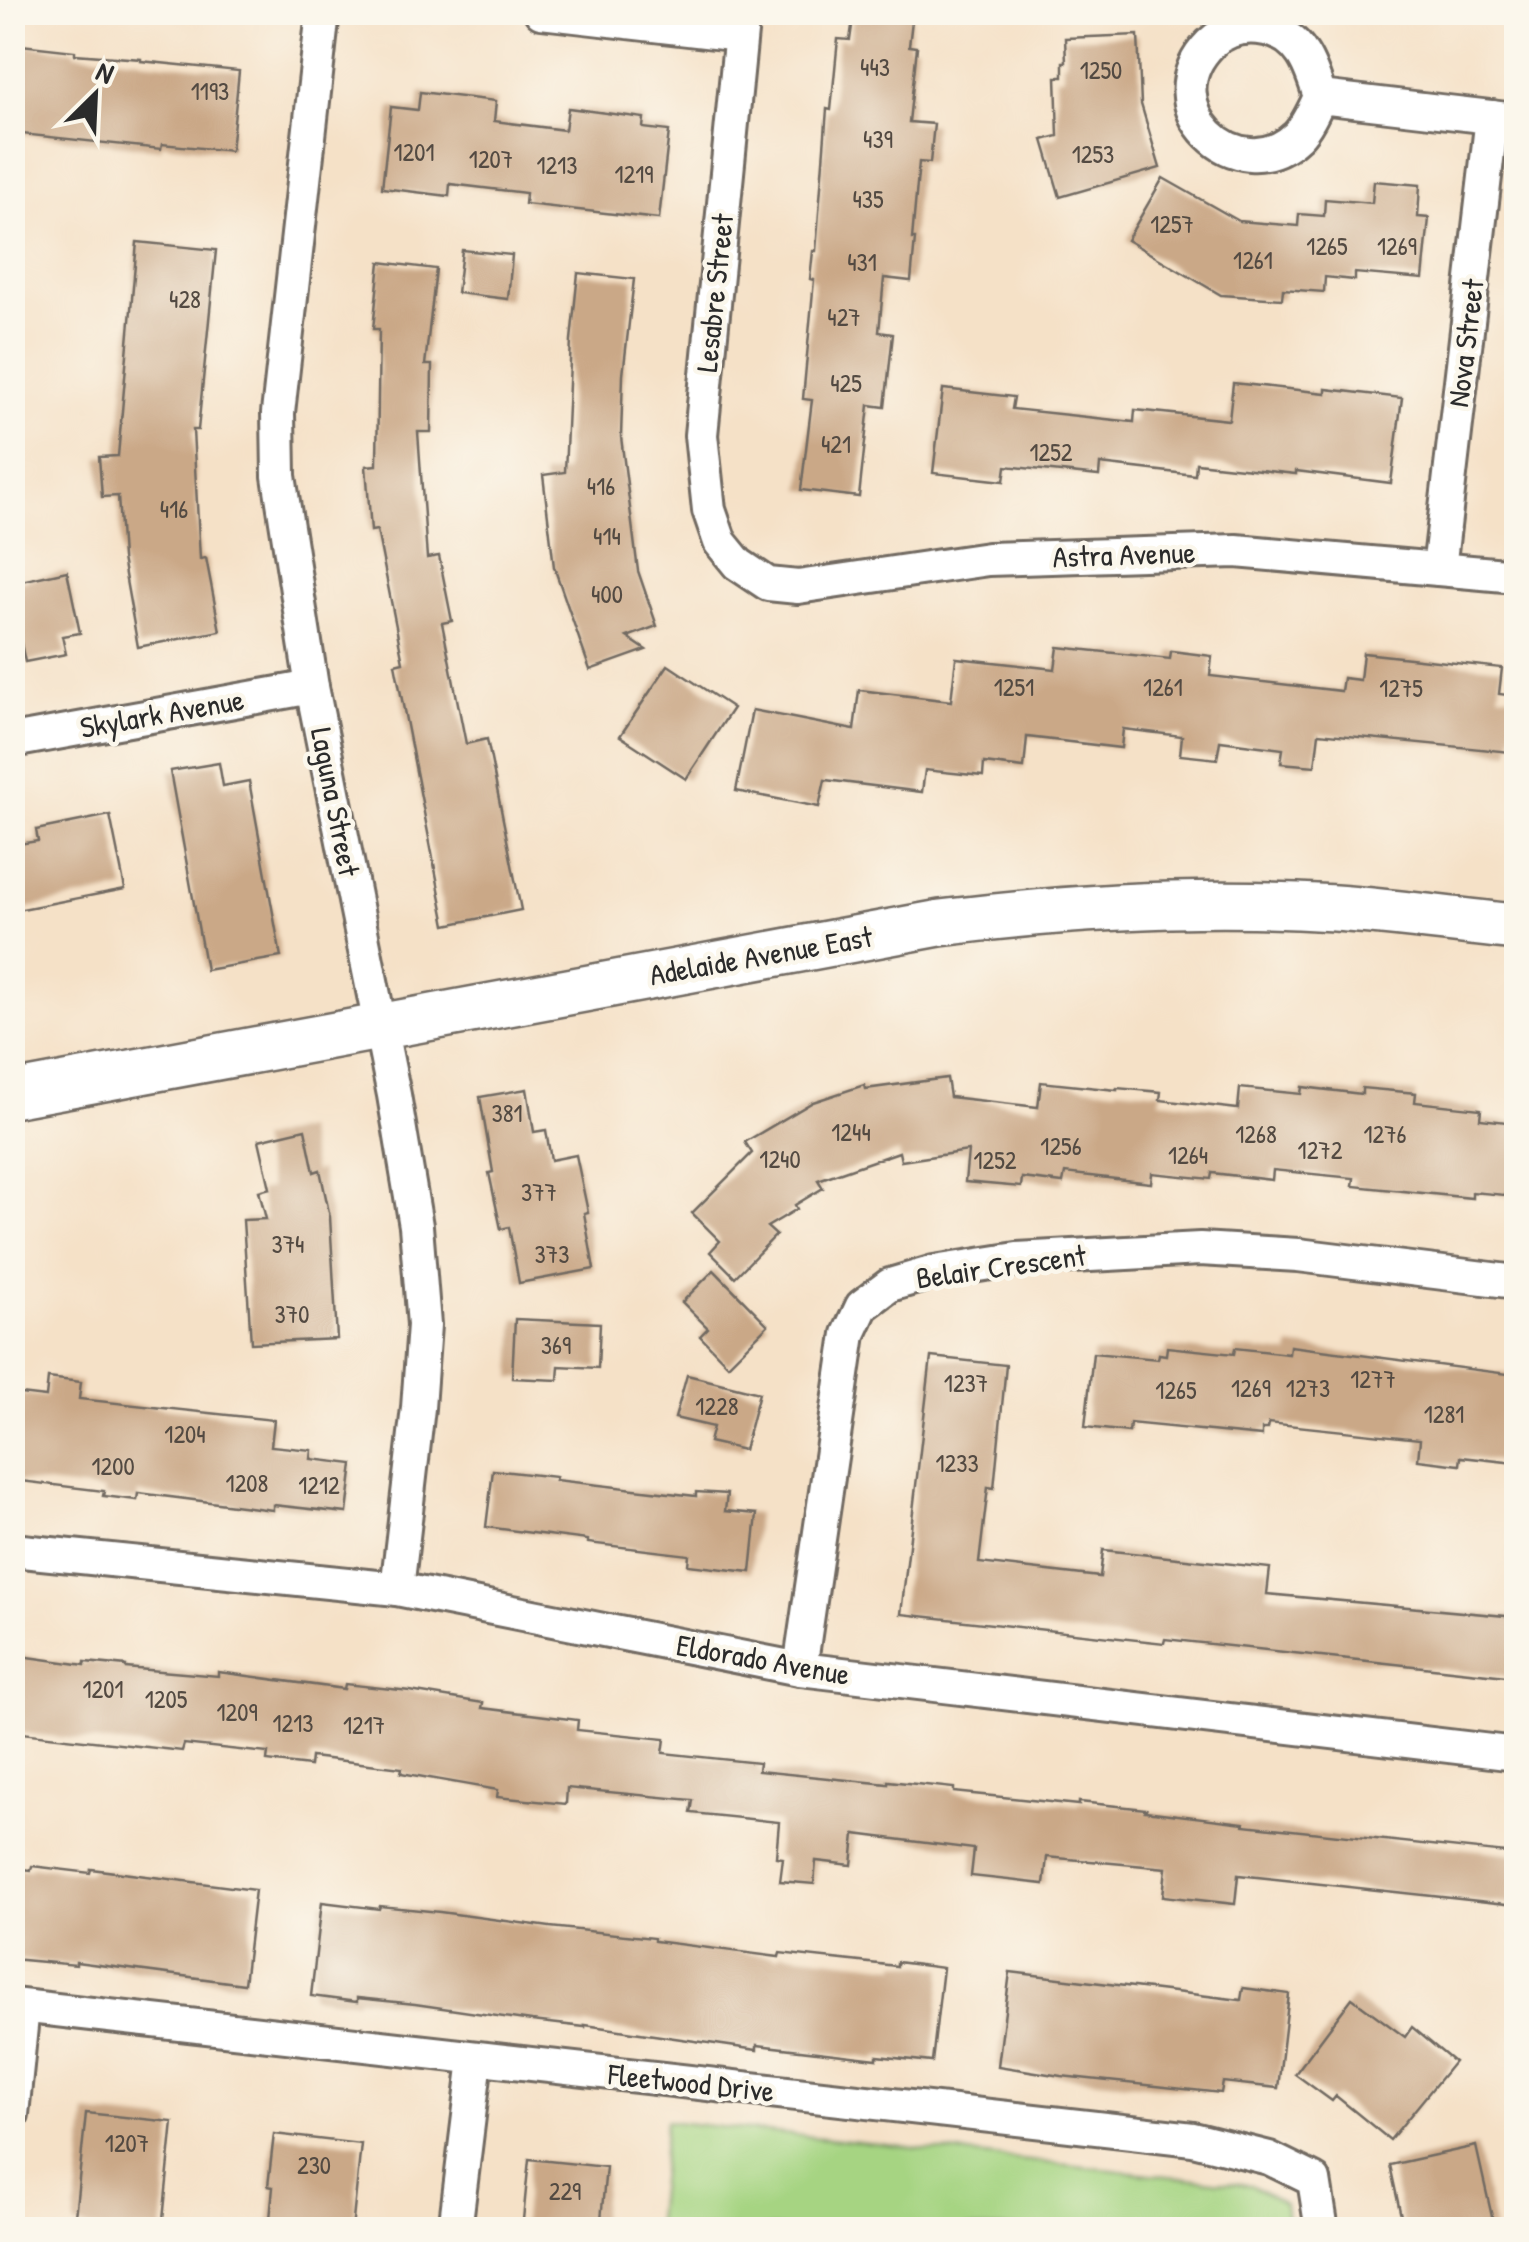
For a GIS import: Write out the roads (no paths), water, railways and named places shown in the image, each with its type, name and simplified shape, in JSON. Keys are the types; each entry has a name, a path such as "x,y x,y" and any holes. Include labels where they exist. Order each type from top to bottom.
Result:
{"main road":[{"name":"Adelaide Avenue East","path":"12,1095 940,923 1036,911 1146,905 1334,908 1516,927"}],"street":[{"name":"Laguna Street","path":"323,12 278,413 278,476 312,686 416,1226 424,1324 397,1589"},
{"path":"541,12 742,24"},
{"name":"Lesabre Street","path":"738,564 720,542 709,510 701,435 742,24"},
{"path":"1320,96 1504,118"},
{"name":"Nova Street","path":"1440,569 1504,118"},
{"name":"Astra Avenue","path":"738,564 768,584 798,587 988,559 1236,551 1516,576"},
{"name":"Skylark Avenue","path":"12,741 312,686"},
{"name":"Belair Crescent","path":"800,1670 849,1334 862,1306 890,1284 934,1272 1017,1259 1200,1249 1298,1255 1516,1282"},
{"name":"Eldorado Avenue","path":"12,1550 397,1589 800,1670 1516,1754"},
{"path":"12,2114 18,2006"},
{"name":"Fleetwood Drive","path":"18,2006 1193,2139 1270,2158 1314,2180 1322,2230"},
{"path":"455,2230 476,2059"}]}
